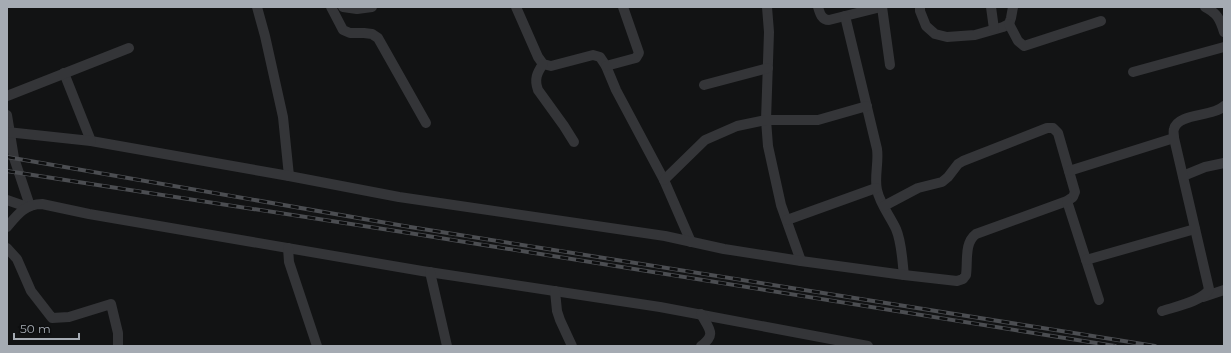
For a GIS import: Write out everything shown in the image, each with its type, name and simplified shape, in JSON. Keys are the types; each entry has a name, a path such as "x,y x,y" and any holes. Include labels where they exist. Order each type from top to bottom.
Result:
{"street":[{"path":"257,7 283,117 289,176"},
{"path":"331,7 343,30 350,33 372,34 378,38 426,123"},
{"path":"343,7 357,9 372,7"},
{"path":"516,7 538,57 543,64 551,66 594,55 600,57 664,180 691,242"},
{"path":"606,66 636,58 639,53 623,7"},
{"path":"766,7 769,32 766,120 768,146 781,205 801,261"},
{"path":"818,7 819,12 825,20 881,7 890,65"},
{"path":"920,7 920,11 926,26 935,34 947,37 976,35 1009,24 1012,18 1013,7"},
{"path":"991,7 994,29"},
{"path":"1205,7 1212,10 1218,16 1224,32"},
{"path":"845,16 878,149 879,160 876,188 896,230 904,275"},
{"path":"1009,24 1018,41 1024,46 1101,21"},
{"path":"1133,72 1224,47"},
{"path":"7,96 129,48"},
{"path":"543,64 536,77 538,90 574,142"},
{"path":"704,85 768,68"},
{"path":"64,73 91,141"},
{"path":"664,180 705,140 737,126 766,120 818,120 867,106"},
{"path":"1201,298 1208,293 1209,289 1174,138 1174,129 1178,122 1187,118 1215,112 1224,106"},
{"path":"7,115 8,132 28,206"},
{"path":"8,132 91,141 398,197 665,236 724,249 801,261 957,281 963,279 966,275 969,243 971,238 976,234 1067,201 1073,197 1075,192 1058,133 1053,128 1047,128 963,161 958,164 942,182 918,188 884,206"},
{"path":"1069,171 1174,138"},
{"path":"1183,176 1204,167 1224,163"},
{"path":"787,220 876,188"},
{"path":"7,200 28,206"},
{"path":"1067,201 1099,300"},
{"path":"7,227 20,211 34,204 42,204 89,214 430,272 660,306 850,345 868,346"},
{"path":"1086,260 1195,229"},
{"path":"7,248 17,258 32,291 52,318 69,317 111,304 118,333 118,346"},
{"path":"288,248 289,262 317,346"},
{"path":"430,272 447,346"},
{"path":"1162,311 1224,290"},
{"path":"555,291 557,311 572,346"},
{"path":"701,314 711,332 708,341 701,346"}],"railway":[{"path":"7,157 410,227 1155,346"},
{"path":"7,171 409,233 1115,346"}]}
